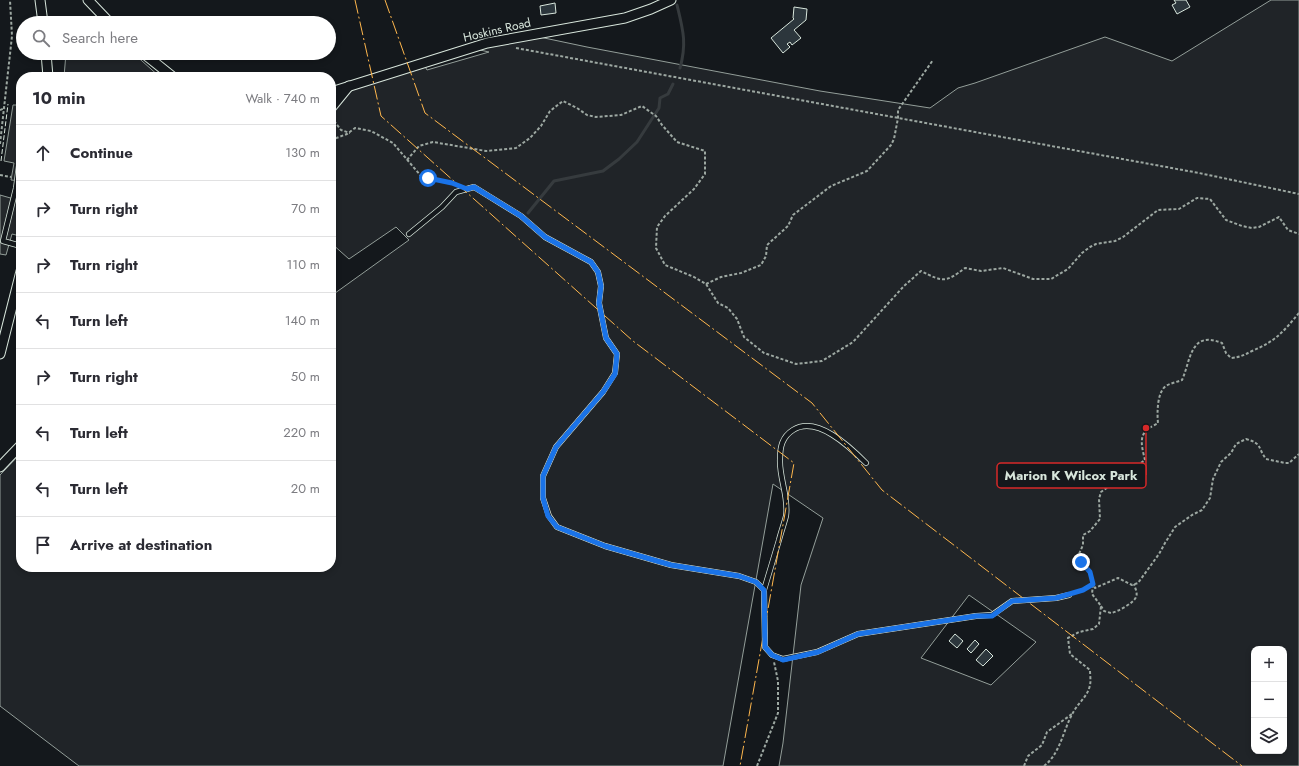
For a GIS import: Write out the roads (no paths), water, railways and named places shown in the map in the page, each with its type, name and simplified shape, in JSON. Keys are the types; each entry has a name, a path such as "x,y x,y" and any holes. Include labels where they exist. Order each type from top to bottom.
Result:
{"street":[{"path":"40,0 42,16"},
{"path":"88,0 103,16"},
{"name":"Hoskins Road","path":"336,90 487,43 626,18 671,0"},
{"path":"47,60 48,72"},
{"path":"152,60 167,72"},
{"path":"336,102 349,86"},
{"path":"0,354 16,291"},
{"path":"0,468 16,450"}],"lane":[{"path":"409,234 442,207 456,192 474,187 521,216 545,237 591,262 598,272 601,286 599,303 606,338 617,354 615,374 603,392 556,447 543,476 543,498 548,516 557,527 605,546 671,565 739,576 756,582 764,590"},
{"path":"16,188 3,241 16,245"},
{"path":"866,463 840,440 819,428 807,425 799,427 788,433 784,438 782,443 780,470 786,499 786,516 764,590 765,647 772,655 783,660 799,657 818,652 858,634 976,616 992,616 1012,601 1056,598 1069,595"}],"waterway":[{"path":"677,5 684,44 680,68"},
{"path":"528,213 554,181 603,171 619,159 637,142 659,108 660,98 668,94 673,84"}],"place":[{"name":"Marion K Wilcox Park","path":"1146,428"}]}
